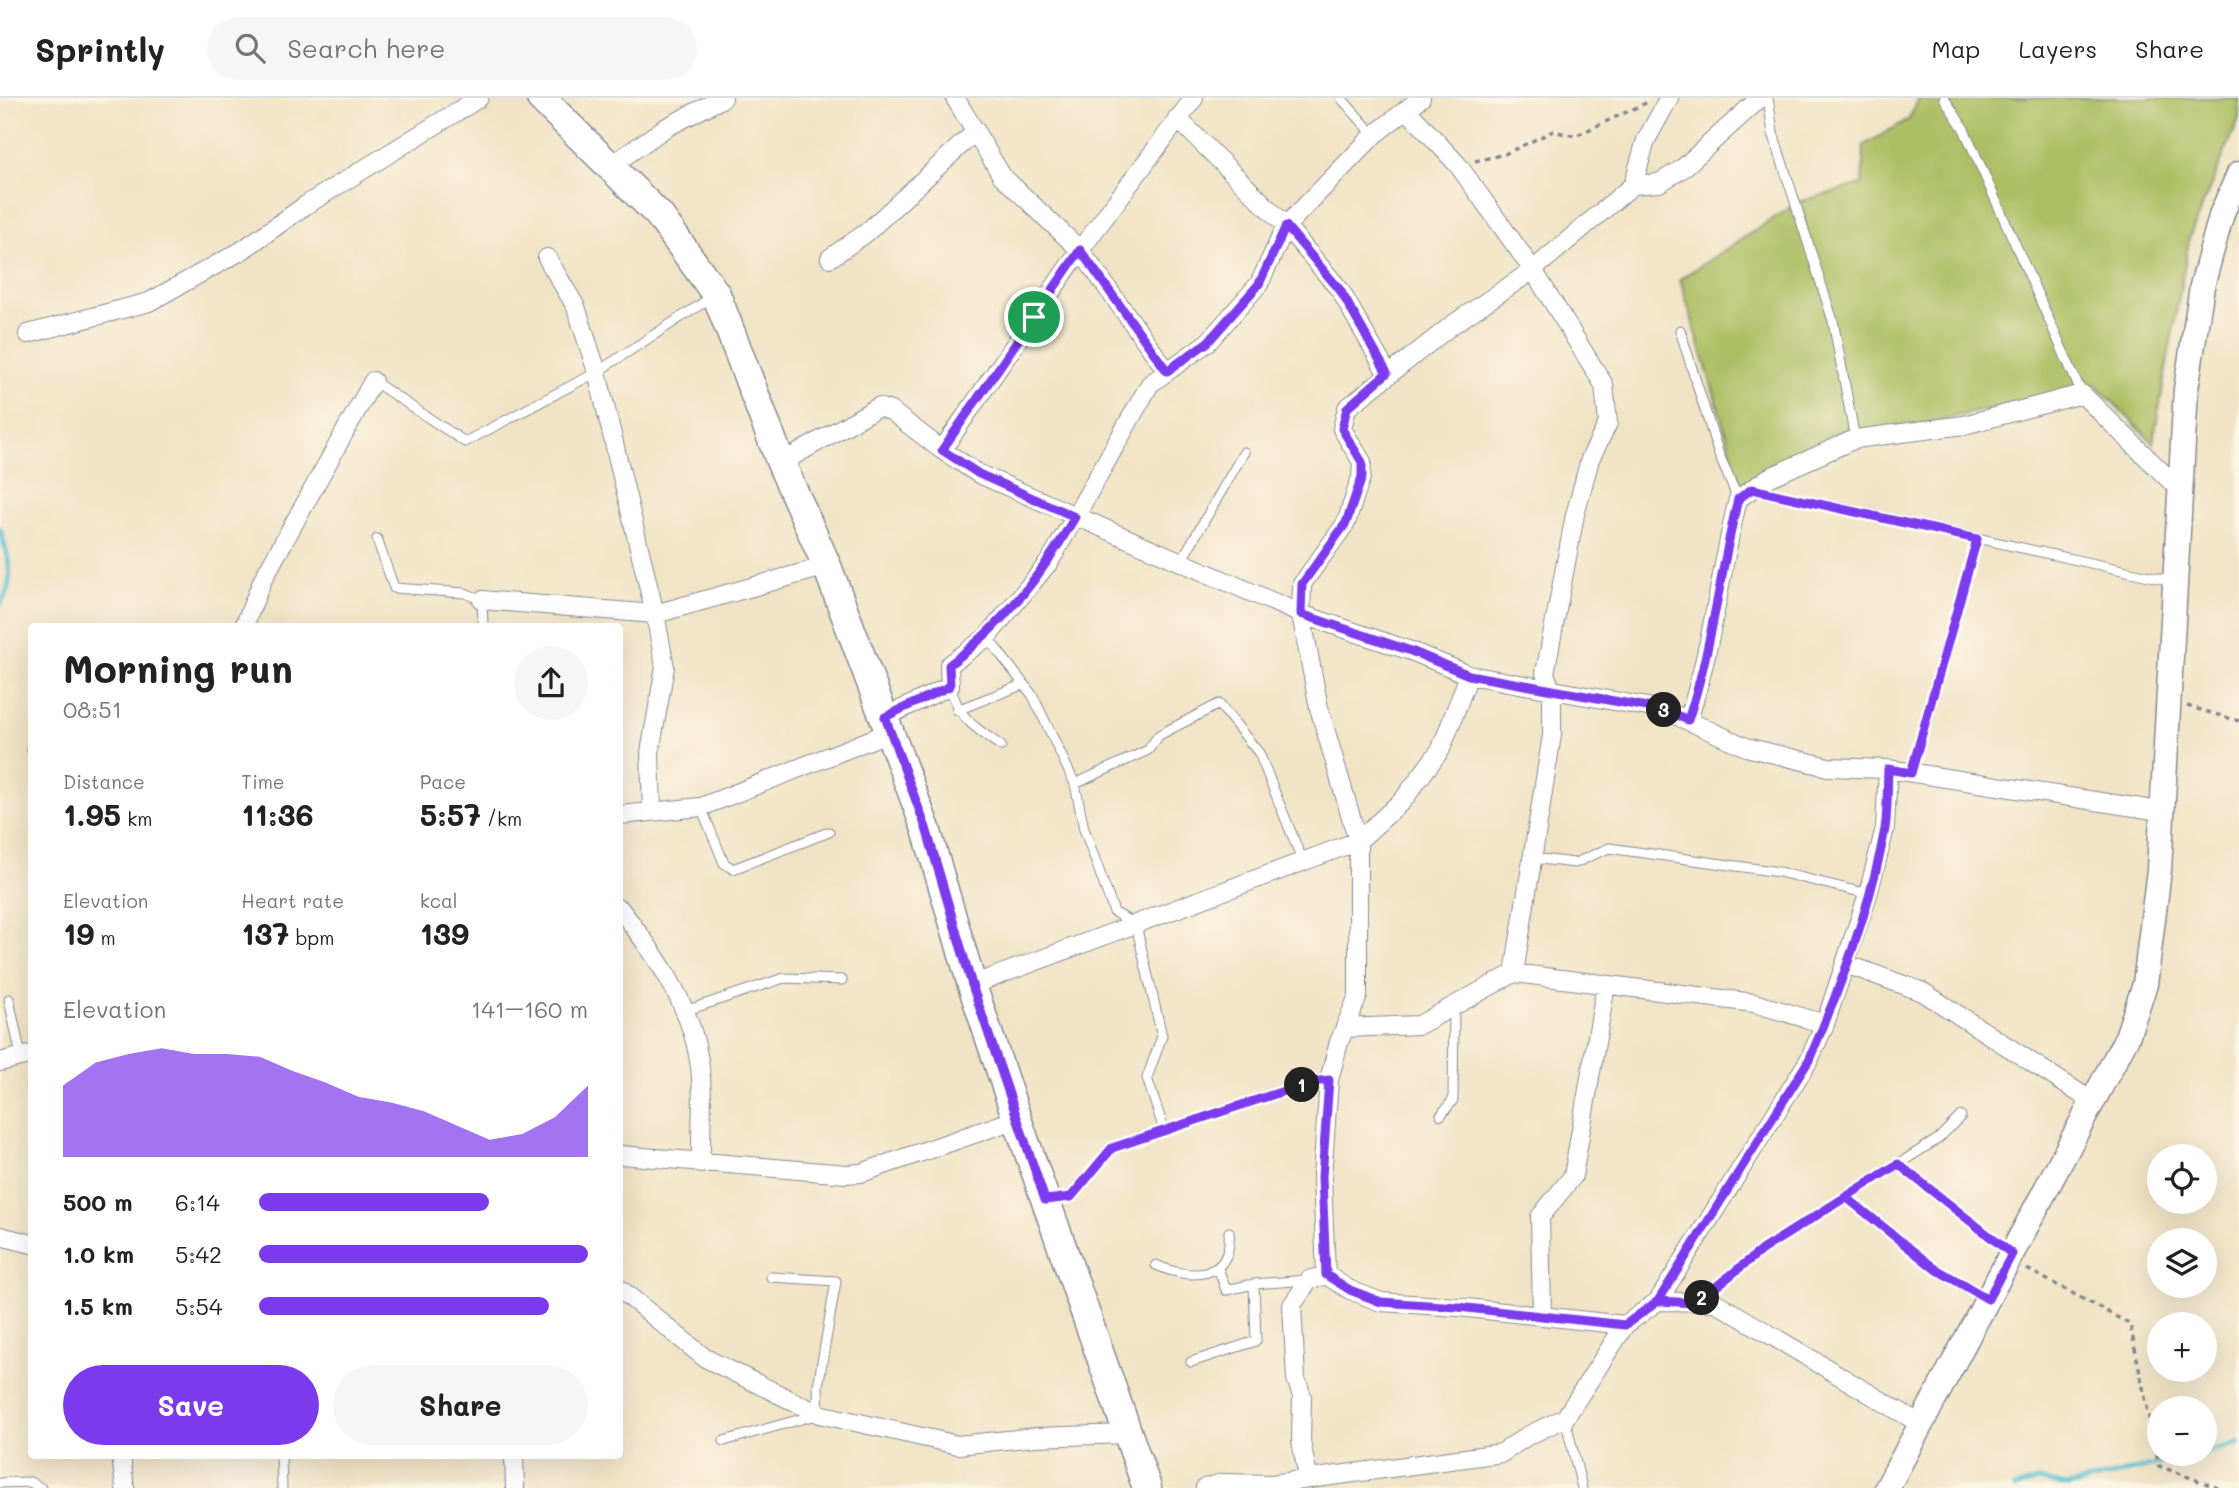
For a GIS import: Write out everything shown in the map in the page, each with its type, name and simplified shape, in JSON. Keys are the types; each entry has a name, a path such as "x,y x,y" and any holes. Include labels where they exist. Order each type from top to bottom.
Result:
{"main road":[{"path":"541,98 659,215 716,294 781,464 827,566 926,828 972,985 1147,1488"}],"street":[{"path":"28,334 149,302 241,251 306,205 479,98"},
{"path":"609,167 665,128 723,98"},
{"path":"955,98 1002,176 1080,250 1167,371"},
{"path":"942,450 1080,250 1194,98"},
{"path":"623,816 701,807 888,724 950,686 949,665 986,637 1050,561 1150,384 1208,342 1259,284 1286,226 1374,135 1408,111 1421,98"},
{"path":"1633,185 1659,183 1682,169 1760,98"},
{"path":"1308,1483 1301,1441 1302,1396 1296,1379 1292,1305 1318,1278 1329,1080 1358,996 1358,841 1319,708 1301,614 1302,584 1346,523 1362,477 1362,462 1342,429 1347,408 1387,373 1533,270 1633,185 1646,140 1666,102"},
{"path":"1408,111 1458,165 1533,270 1604,385 1608,423 1590,459 1574,515 1545,673 1552,692 1552,735 1514,973"},
{"path":"1177,118 1286,226 1340,290 1387,373"},
{"path":"830,258 866,233 976,131"},
{"path":"1887,1488 1919,1423 1988,1299 2019,1261 2093,1102 2127,1037 2145,984 2159,870 2160,811 2186,389 2203,286 2222,213 2239,174"},
{"path":"547,258 576,307 597,372 655,614 665,667 650,752 652,812"},
{"path":"245,623 263,579 373,381"},
{"path":"1688,720 1706,666 1725,554 1745,494 1798,462 1855,439 1964,425 2082,394 2179,489"},
{"path":"781,464 878,407 891,411 979,474 1301,614 1411,651 1469,675 1664,710 1760,750 1828,767 1888,769 2160,811"},
{"path":"482,600 655,614 827,566"},
{"path":"972,985 1358,841 1403,800 1441,749 1469,675"},
{"path":"1205,1488 1222,1483 1272,1486 1308,1483 1502,1453 1527,1436 1565,1418 1625,1325 1658,1301 1796,1082 1825,1024 1868,894 1885,828 1888,769"},
{"path":"623,913 650,947 685,1011 699,1056 701,1164"},
{"path":"1846,964 1923,992 2093,1102"},
{"path":"1346,1028 1419,1025 1454,1009 1514,973 1754,1003 1825,1024"},
{"path":"1542,1315 1540,1217 1573,1176 1606,985"},
{"path":"0,1062 26,1055"},
{"path":"623,1155 701,1164 861,1173 1017,1119"},
{"path":"0,1236 28,1243"},
{"path":"1318,1278 1381,1302 1542,1315 1625,1325"},
{"path":"623,1291 705,1358 819,1414 958,1445 1035,1437 1126,1434"},
{"path":"1658,1301 1715,1302 1919,1423"},
{"path":"121,1459 125,1488"},
{"path":"514,1459 515,1488"}],"lane":[{"path":"1341,98 1374,135"},
{"path":"1768,98 1773,132 1832,321 1855,439"},
{"path":"1944,98 1964,129 2082,394"},
{"path":"373,381 466,442 597,372 716,294"},
{"path":"1679,330 1719,455 1745,494 1977,539 2174,582"},
{"path":"1181,561 1244,452"},
{"path":"377,539 394,588 465,593 482,600 483,623"},
{"path":"1911,773 1977,539"},
{"path":"986,637 1033,696 1075,784 1084,829 1114,912 1136,925 1161,1036 1147,1078 1164,1130"},
{"path":"957,710 1023,685"},
{"path":"950,686 957,710 967,722 1001,746"},
{"path":"1075,784 1148,750 1159,735 1219,705 1259,752 1303,862"},
{"path":"701,807 724,863 733,869 829,832"},
{"path":"1532,858 1575,863 1609,848 1779,872 1868,894"},
{"path":"685,1011 784,978 842,980"},
{"path":"9,999 26,1055"},
{"path":"1441,1115 1454,1100 1454,1009"},
{"path":"1045,1200 1071,1197 1112,1148 1311,1082 1329,1080"},
{"path":"1696,1303 1763,1249 1938,1139 1961,1116"},
{"path":"1898,1164 2019,1261"},
{"path":"1846,1197 1934,1268 1988,1299"},
{"path":"1156,1265 1177,1274 1195,1276 1211,1270 1228,1254 1229,1232"},
{"path":"1211,1270 1219,1271 1226,1290 1254,1284 1318,1278"},
{"path":"724,1441 819,1414 818,1386 836,1282 771,1277"},
{"path":"1191,1363 1256,1341 1254,1284"},
{"path":"1565,1418 1582,1488"},
{"path":"281,1459 282,1488"},
{"path":"0,1483 30,1482 41,1488"}],"path":[{"path":"1458,165 1505,154 1553,131 1575,136 1645,102 1666,102"},
{"path":"2167,701 2239,722"},
{"path":"2019,1261 2130,1324 2159,1466 2218,1488"}],"green space":[{"path":"1919,98 2239,98 2239,119 2190,235 2153,443 2096,385 1851,440 1742,488 1680,279 1799,202 1862,184 1864,145 1909,119"}],"waterway":[{"path":"0,529 10,577 0,605"},
{"path":"2217,1449 2239,1443"},
{"path":"2015,1488 2039,1480 2068,1486 2150,1466"}],"route":[{"path":"1034,317 942,450 979,474 1075,517 1050,561 986,637 949,665 950,686 885,717 926,828 972,985 1045,1200 1071,1197 1112,1148 1311,1082 1329,1080 1322,1177 1326,1275 1350,1290 1381,1302 1458,1307 1625,1325 1658,1301 1696,1303 1763,1249 1846,1197 1934,1268 1988,1299 2012,1254 1898,1164 1763,1249 1696,1303 1658,1301 1758,1145 1809,1060 1825,1024 1868,894 1885,828 1888,769 1911,773 1977,539 1752,489 1738,499 1725,554 1706,666 1688,720 1664,710 1469,675 1411,651 1301,614 1302,584 1346,523 1362,477 1362,462 1342,429 1342,421 1347,408 1387,373 1340,290 1286,226 1259,284 1208,342 1167,371 1080,250 1034,317"}]}
